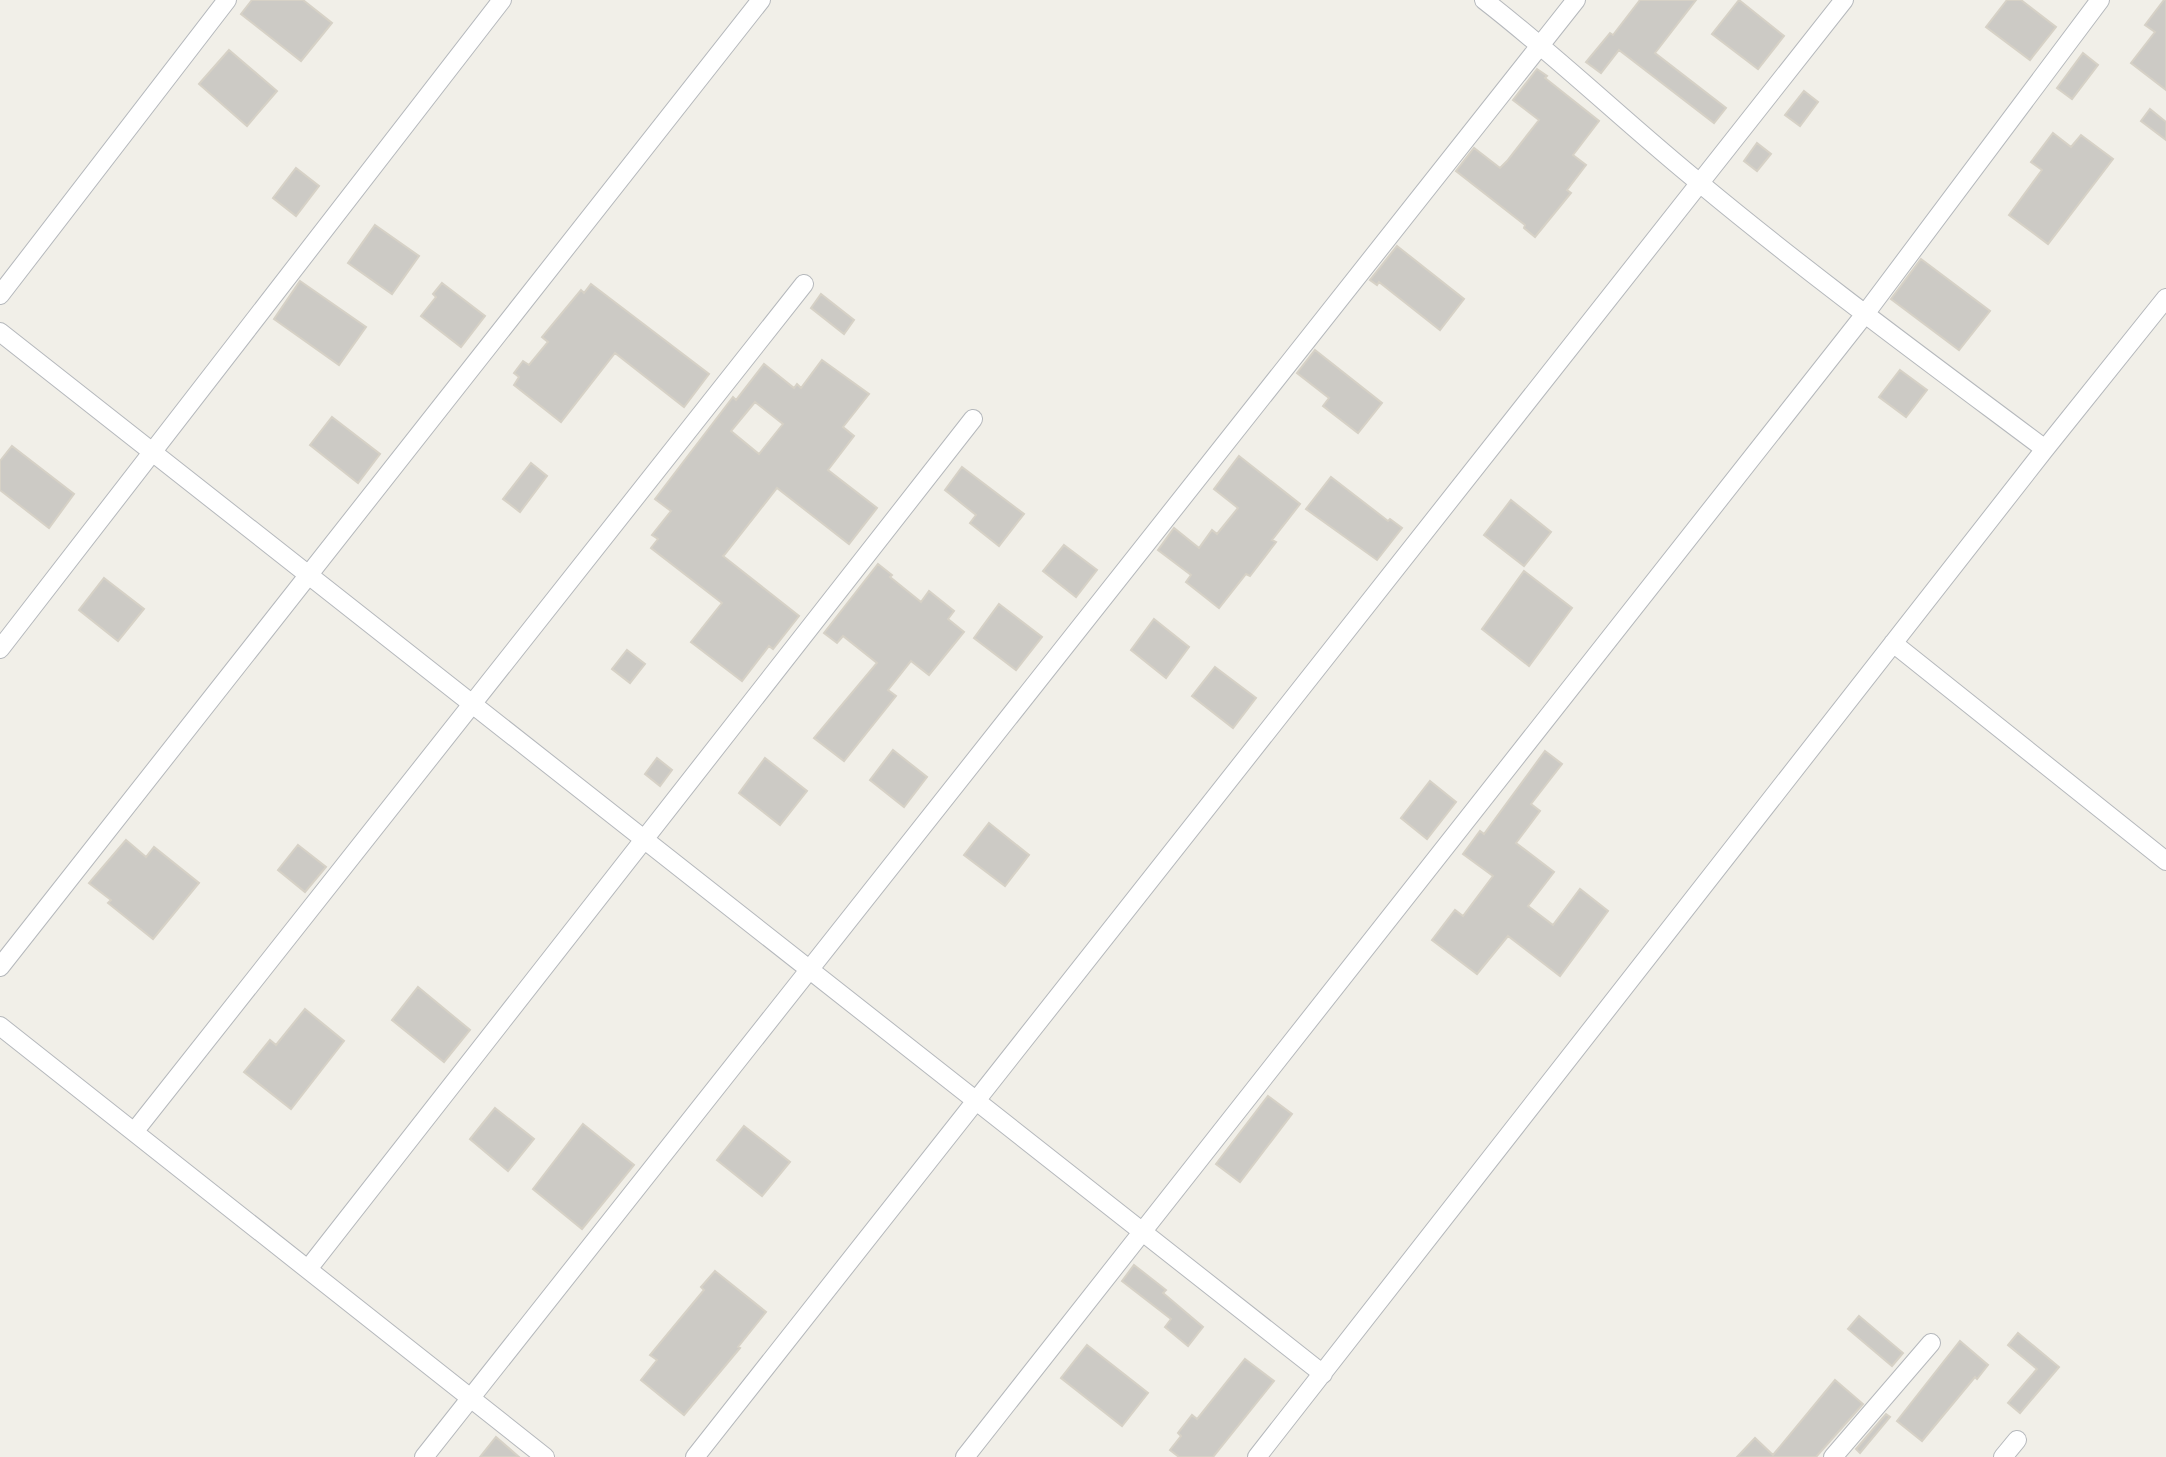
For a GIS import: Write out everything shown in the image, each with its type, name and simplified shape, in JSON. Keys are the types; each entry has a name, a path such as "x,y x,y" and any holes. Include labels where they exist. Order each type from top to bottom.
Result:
{"street":[{"path":"0,295 227,0"},
{"path":"0,649 502,0"},
{"path":"0,967 761,0"},
{"path":"1484,0 1542,45 1700,185 2045,449"},
{"path":"424,1457 1576,0"},
{"path":"695,1457 974,1099 1844,0"},
{"path":"965,1457 1865,314 2100,0"},
{"path":"134,1132 804,284"},
{"path":"1257,1457 2166,298"},
{"path":"0,332 1323,1374"},
{"path":"308,1269 973,419"},
{"path":"1893,643 2166,861"},
{"path":"0,1026 545,1457"},
{"path":"1833,1457 1931,1343"},
{"path":"2003,1457 2017,1440"}],"building":[{"path":"252,0 303,0 332,23 301,61 241,14"},
{"path":"1640,0 1696,0 1655,53 1726,108 1714,123 1619,50 1601,73 1586,62 1610,33 1613,35"},
{"path":"1739,0 1784,36 1758,69 1712,34"},
{"path":"2007,0 2021,0 2056,27 2030,60 1986,27"},
{"path":"2164,0 2166,90 2131,63 2155,32 2145,25"},
{"path":"229,50 277,91 247,126 199,84"},
{"path":"2083,53 2098,65 2072,99 2057,88"},
{"path":"1537,69 1599,121 1573,155 1586,165 1567,190 1571,193 1535,237 1524,228 1525,225 1456,171 1474,148 1500,168 1507,161 1539,120 1513,100"},
{"path":"1804,91 1818,102 1800,126 1785,115"},
{"path":"2150,109 2166,122 2166,140 2141,121"},
{"path":"2053,133 2071,147 2081,135 2113,159 2048,244 2009,215 2042,170 2031,162"},
{"path":"1757,143 1771,154 1757,171 1744,161"},
{"path":"296,168 319,186 296,216 273,198"},
{"path":"375,225 419,256 392,294 348,263"},
{"path":"1397,246 1464,299 1440,330 1379,282 1377,285 1370,280"},
{"path":"1921,259 1990,311 1959,350 1891,299"},
{"path":"300,281 366,327 339,365 274,319"},
{"path":"442,283 485,316 461,347 421,316 436,297 433,294"},
{"path":"591,284 709,374 684,407 615,353 561,422 514,385 519,377 514,373 523,361 529,365 548,342 542,337 581,290 584,293"},
{"path":"821,294 854,320 844,334 811,308"},
{"path":"1315,350 1382,403 1358,433 1323,406 1329,398 1297,373"},
{"path":"822,360 869,394 843,427 854,436 828,470 877,508 849,544 777,488 723,556 799,616 773,649 769,646 742,681 691,642 722,603 651,548 658,539 652,535 671,511 655,499 733,397 736,400 764,364 794,388 797,384 801,388","holes":["755,402 783,424 759,454 731,431"]},
{"path":"1900,370 1927,390 1906,417 1879,397"},
{"path":"332,417 380,454 358,483 310,445"},
{"path":"12,446 74,494 49,528 0,490 0,461"},
{"path":"1239,456 1300,504 1272,540 1276,542 1250,576 1246,574 1219,608 1186,582 1191,575 1158,550 1174,528 1199,548 1212,530 1217,534 1238,508 1214,489"},
{"path":"531,463 547,476 520,512 503,499"},
{"path":"962,467 1024,514 999,546 970,523 976,515 945,490"},
{"path":"1331,477 1388,521 1390,519 1402,528 1377,560 1306,509"},
{"path":"1511,500 1551,532 1524,566 1484,535"},
{"path":"1064,545 1097,570 1076,597 1043,571"},
{"path":"878,564 921,602 929,591 954,611 948,619 964,632 929,675 911,661 888,690 896,696 844,761 814,738 877,663 843,636 837,643 824,633"},
{"path":"1524,571 1572,608 1529,666 1482,629"},
{"path":"104,578 144,609 118,641 79,610"},
{"path":"999,604 1042,637 1016,670 974,638"},
{"path":"1154,619 1189,647 1166,678 1131,650"},
{"path":"627,650 645,664 630,683 612,669"},
{"path":"1215,667 1256,698 1233,728 1192,696"},
{"path":"893,750 927,777 904,807 870,780"},
{"path":"1545,751 1562,764 1531,804 1540,811 1516,843 1554,872 1528,906 1553,925 1580,889 1608,911 1560,976 1508,936 1477,974 1432,940 1455,910 1463,916 1493,876 1463,854 1480,831 1484,834"},
{"path":"657,758 672,770 660,786 645,774"},
{"path":"765,758 807,791 780,825 739,793"},
{"path":"1430,781 1456,802 1427,839 1401,818"},
{"path":"989,823 1029,855 1005,886 964,855"},
{"path":"126,840 146,857 154,847 199,883 153,939 108,903 111,900 89,883"},
{"path":"298,845 326,867 305,892 278,870"},
{"path":"418,987 470,1030 444,1062 392,1020"},
{"path":"305,1009 344,1041 291,1109 244,1072 270,1040 276,1045"},
{"path":"1268,1096 1292,1114 1240,1182 1216,1164"},
{"path":"495,1108 534,1139 508,1171 470,1139"},
{"path":"583,1124 634,1165 582,1229 533,1189"},
{"path":"744,1126 790,1162 762,1196 717,1160"},
{"path":"1134,1265 1166,1290 1163,1293 1203,1327 1188,1346 1165,1327 1171,1319 1122,1281"},
{"path":"715,1271 766,1312 684,1415 641,1380 657,1360 650,1355 704,1290 701,1287"},
{"path":"1859,1316 1903,1353 1892,1366 1848,1329"},
{"path":"2018,1333 2059,1367 2020,1413 2008,1403 2037,1369 2008,1345"},
{"path":"1960,1341 1988,1365 1922,1441 1897,1421"},
{"path":"1087,1345 1148,1393 1122,1426 1061,1378"},
{"path":"1245,1359 1274,1381 1213,1457 1179,1457 1170,1450 1181,1436 1178,1433 1192,1415 1197,1419"},
{"path":"1835,1380 1863,1404 1816,1457 1737,1457 1755,1438 1773,1455"},
{"path":"1886,1414 1890,1417 1860,1453 1856,1449"},
{"path":"496,1437 519,1457 480,1457"}]}
